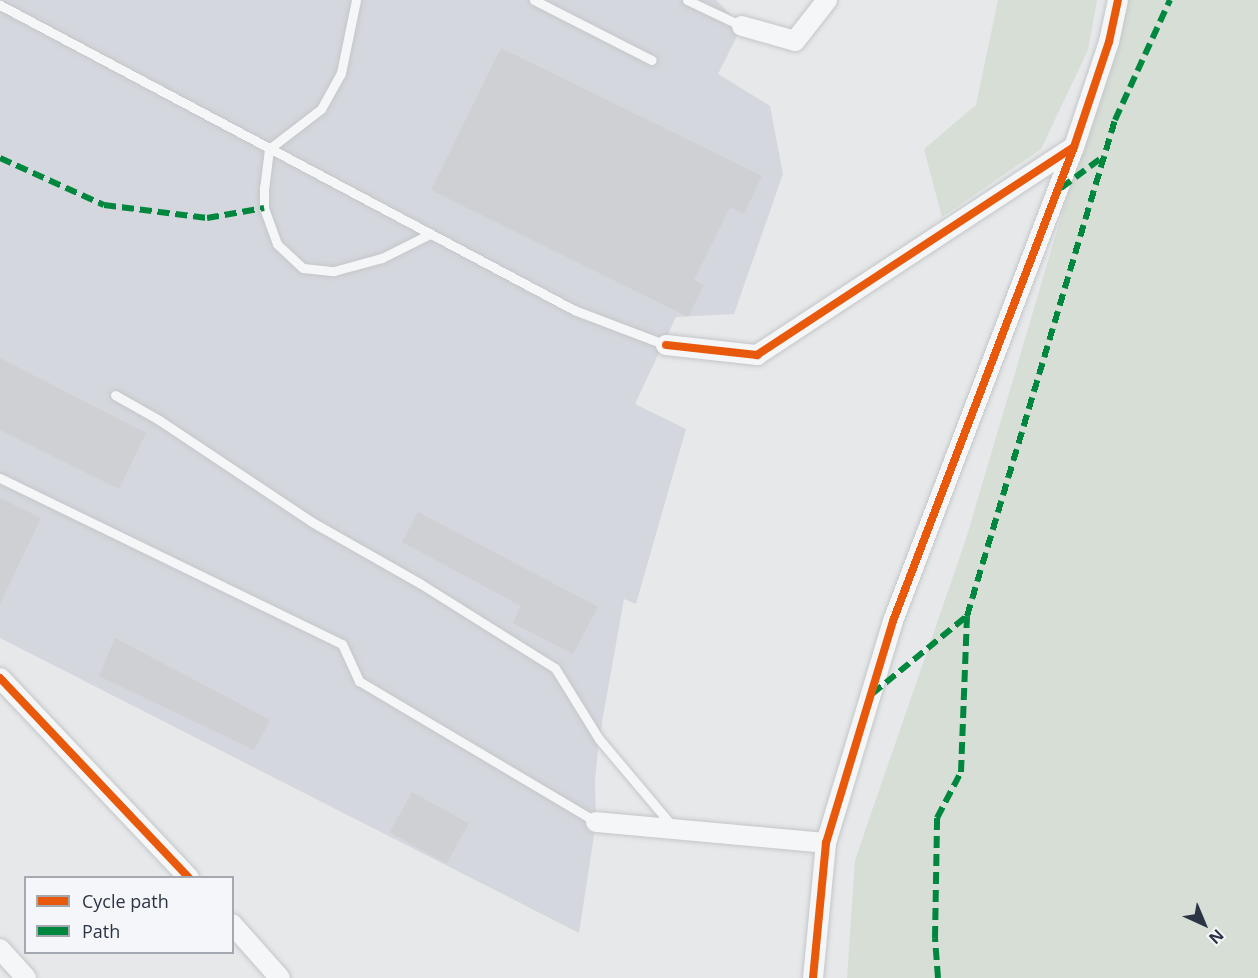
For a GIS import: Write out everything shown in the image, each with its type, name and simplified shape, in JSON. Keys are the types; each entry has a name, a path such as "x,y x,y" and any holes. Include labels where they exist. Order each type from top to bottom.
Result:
{"street":[{"path":"742,26 795,41 827,0"},
{"path":"813,978 826,843 893,621 1074,147 1109,42 1118,0"},
{"path":"666,345 757,355 1074,147"},
{"path":"0,678 187,876"},
{"path":"596,822 826,843"},
{"path":"234,926 280,978"},
{"path":"0,949 26,978"}],"lane":[{"path":"356,0 341,74 321,109 269,150 264,187 264,208 277,244 303,268 334,272 382,258 430,234"},
{"path":"534,0 652,60"},
{"path":"687,0 742,26"},
{"path":"0,5 269,150 574,310 666,345"},
{"path":"115,395 159,420 312,522 421,584 555,668 599,739 675,829"},
{"path":"0,478 342,644 359,681 596,822"}],"shaded area":[{"path":"0,0 716,0 742,26 718,74 770,106 783,174 734,314 676,317 635,404 686,429 636,604 624,599 599,739 595,781 596,822 579,933 0,638"},
{"path":"998,0 1097,0 1088,50 1041,149 942,217 924,149 976,105"},
{"path":"1125,0 1258,0 1258,978 847,978 855,860 966,539"}],"building":[{"path":"501,48 762,176 744,214 730,207 694,280 704,285 688,317 431,190"},
{"path":"0,358 146,433 119,489 0,430"},
{"path":"0,498 41,518 0,604"},
{"path":"418,512 598,607 573,654 513,623 521,606 402,542"},
{"path":"115,638 270,720 254,750 99,676"},
{"path":"412,792 469,824 447,864 390,832"}],"marked path":[{"path":"938,978 935,938 937,818 961,772 967,616 1115,120 1170,0"},
{"path":"1061,188 1104,156"},
{"path":"0,158 104,205 207,218 264,208"},
{"path":"872,694 967,616"}],"cycle path":[{"path":"813,978 826,843 893,621 1074,147 1109,42 1118,0"},
{"path":"666,345 757,355 1074,147"},
{"path":"0,678 187,876"}]}
